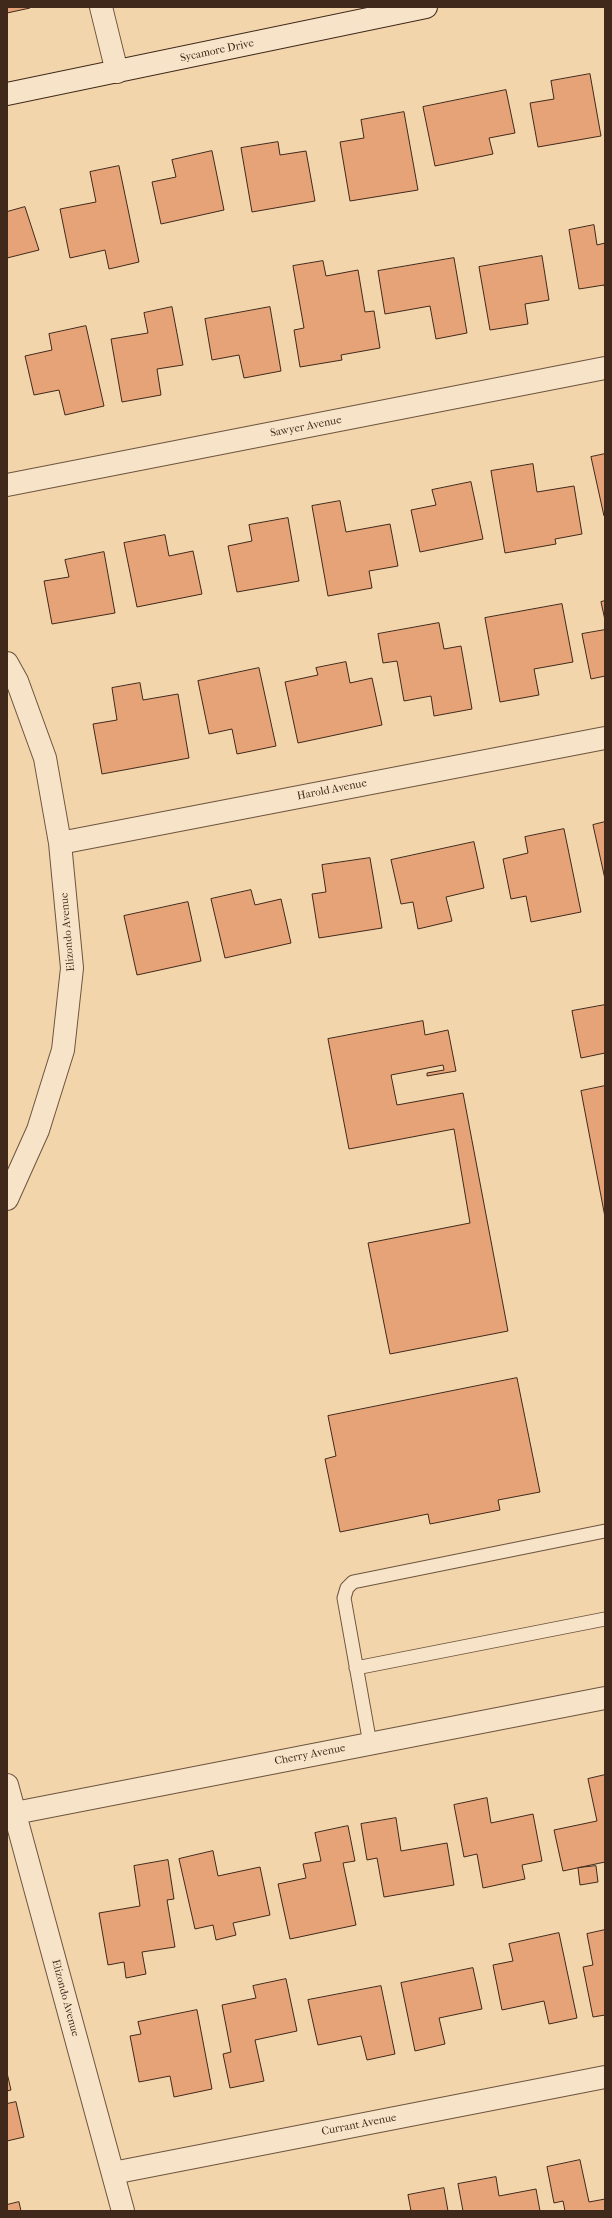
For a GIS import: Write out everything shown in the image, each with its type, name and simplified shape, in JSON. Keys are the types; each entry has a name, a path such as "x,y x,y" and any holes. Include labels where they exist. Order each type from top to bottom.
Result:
{"street":[{"path":"101,7 117,72"},
{"name":"Sycamore Drive","path":"7,94 426,7"},
{"name":"Sawyer Avenue","path":"7,485 605,368"},
{"name":"Elizondo Avenue","path":"7,663 17,681 45,758 60,843 72,968 63,1050 38,1130 7,1199"},
{"name":"Harold Avenue","path":"60,843 605,738"},
{"name":"Cherry Avenue","path":"15,1813 605,1698"},
{"name":"Elizondo Avenue","path":"7,1785 123,2211"},
{"name":"Currant Avenue","path":"113,2173 605,2077"}],"lane":[{"path":"370,1744 344,1598 347,1588 354,1582 605,1531"},
{"path":"356,1668 605,1619"}],"building":[{"path":"7,7 30,7 30,8 7,13"},
{"path":"590,74 601,136 538,147 530,103 554,99 551,81"},
{"path":"506,90 515,133 489,138 493,154 435,166 423,107"},
{"path":"404,112 418,190 350,201 340,142 364,138 361,120"},
{"path":"278,142 280,155 306,151 315,201 252,212 241,148"},
{"path":"212,151 224,210 161,224 152,182 176,177 172,160"},
{"path":"119,166 139,262 109,269 105,250 70,258 60,209 96,202 90,172"},
{"path":"25,207 39,250 7,258 7,212"},
{"path":"594,225 597,245 605,243 605,289 604,285 579,289 569,230"},
{"path":"542,256 549,300 525,304 528,324 490,330 479,267"},
{"path":"454,258 467,333 436,339 430,306 385,314 378,271"},
{"path":"323,261 326,276 358,270 365,312 374,311 380,348 341,355 342,360 300,367 294,330 304,328 293,266"},
{"path":"172,307 183,365 157,369 161,395 122,402 111,339 148,333 144,313"},
{"path":"270,307 281,371 244,378 239,355 212,360 205,319"},
{"path":"86,326 104,406 65,415 59,390 34,395 25,356 52,350 49,334"},
{"path":"605,454 605,516 604,516 591,457"},
{"path":"533,464 537,492 574,486 582,534 555,539 556,544 505,553 491,471"},
{"path":"471,482 483,539 420,552 411,510 436,505 432,490"},
{"path":"340,501 346,532 390,524 398,566 369,571 372,588 328,596 312,506"},
{"path":"288,518 299,581 237,592 228,546 252,541 249,525"},
{"path":"165,535 169,556 193,551 202,594 137,607 124,543"},
{"path":"104,552 115,613 52,624 44,581 69,577 65,560"},
{"path":"605,601 605,620 601,602"},
{"path":"562,604 573,662 534,669 539,695 500,702 485,618"},
{"path":"439,623 444,649 461,646 472,709 434,716 431,696 404,701 397,661 383,663 378,634"},
{"path":"605,630 605,676 591,679 582,634"},
{"path":"346,662 350,683 372,678 382,725 298,743 285,682 318,675 316,668"},
{"path":"259,668 276,746 237,754 232,729 209,734 198,681"},
{"path":"140,683 143,700 178,694 189,758 102,774 93,724 117,720 112,688"},
{"path":"605,822 605,879 593,825"},
{"path":"564,829 581,912 531,922 526,896 511,899 503,859 528,853 525,837"},
{"path":"474,842 484,888 446,897 452,921 418,929 413,902 401,904 391,860"},
{"path":"370,858 382,928 319,938 312,894 326,892 322,865"},
{"path":"251,890 255,905 281,899 291,943 225,958 211,899"},
{"path":"188,902 201,961 137,975 124,916"},
{"path":"605,1005 605,1053 581,1058 572,1011"},
{"path":"423,1021 425,1035 448,1030 456,1071 427,1076 427,1073 444,1070 443,1065 391,1075 397,1105 463,1093 508,1331 390,1354 368,1243 470,1223 454,1129 349,1149 328,1039"},
{"path":"605,1086 605,1217 581,1091"},
{"path":"517,1378 540,1492 498,1500 500,1510 430,1524 428,1514 340,1532 325,1459 336,1456 328,1416"},
{"path":"605,1775 605,1862 563,1871 554,1830 597,1821 588,1779"},
{"path":"487,1798 491,1823 533,1814 542,1861 522,1865 525,1879 483,1888 477,1854 464,1857 454,1805"},
{"path":"396,1818 401,1851 447,1843 454,1885 384,1897 377,1858 367,1860 361,1824"},
{"path":"348,1826 355,1861 343,1863 356,1925 290,1939 278,1884 306,1878 303,1864 321,1861 315,1833"},
{"path":"213,1851 218,1876 260,1867 270,1915 233,1923 236,1935 216,1940 213,1925 195,1929 179,1859"},
{"path":"168,1860 174,1899 167,1900 175,1947 142,1952 146,1974 126,1978 124,1962 108,1965 99,1913 140,1906 134,1866"},
{"path":"596,1866 598,1882 580,1885 578,1868"},
{"path":"605,1930 605,2015 593,2017 583,1967 593,1965 587,1934"},
{"path":"559,1933 577,2018 549,2024 544,2001 502,2010 493,1965 513,1961 509,1944"},
{"path":"473,1968 482,2009 439,2018 445,2044 415,2051 401,1983"},
{"path":"286,1979 297,2031 255,2040 264,2081 230,2088 223,2054 231,2052 222,2005 256,1998 253,1986"},
{"path":"381,1986 395,2054 367,2060 361,2036 318,2045 308,2000"},
{"path":"197,2010 212,2089 174,2097 170,2076 139,2082 130,2036 141,2034 138,2022"},
{"path":"7,2073 11,2090 7,2091"},
{"path":"16,2102 24,2137 7,2141 7,2104"},
{"path":"580,2160 589,2202 605,2199 605,2211 565,2211 563,2201 554,2203 547,2167"},
{"path":"496,2177 499,2196 536,2189 540,2211 463,2211 458,2184"},
{"path":"444,2188 448,2211 411,2211 408,2195"},
{"path":"19,2202 21,2211 7,2211 7,2205"}]}
